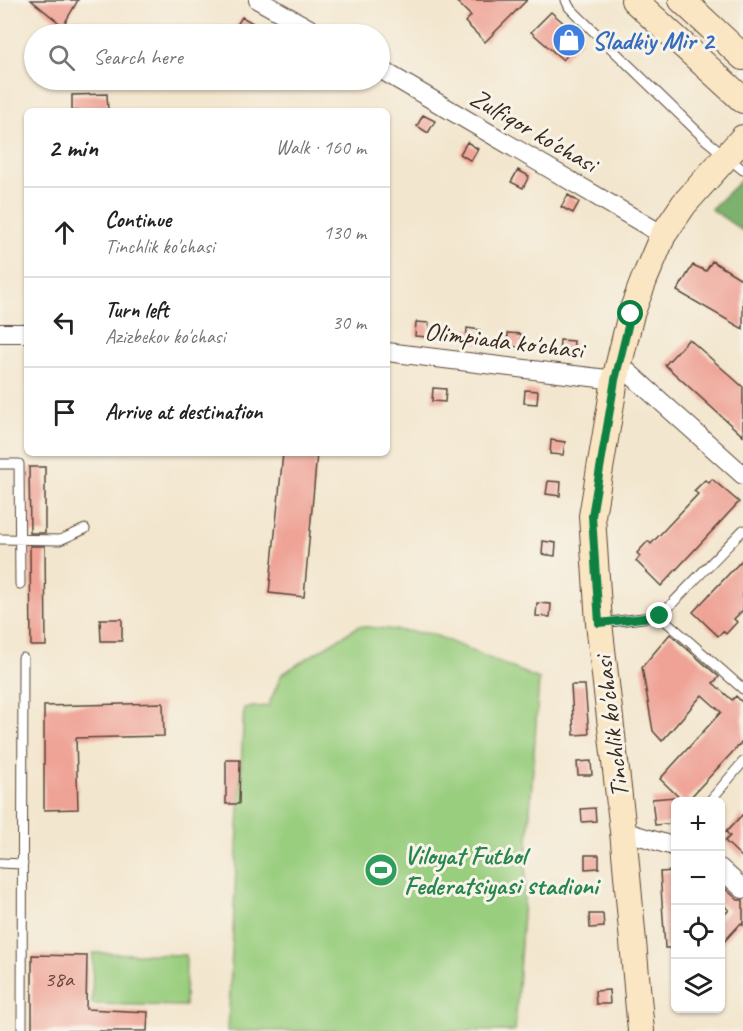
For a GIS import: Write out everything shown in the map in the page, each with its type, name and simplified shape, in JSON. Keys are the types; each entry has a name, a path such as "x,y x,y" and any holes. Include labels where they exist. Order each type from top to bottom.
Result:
{"street":[{"path":"258,0 301,24"},
{"path":"634,0 743,100"},
{"path":"682,0 743,57"},
{"name":"Zulfiqor ko'chasi","path":"390,75 663,235"},
{"name":"Tinchlik ko'chasi","path":"641,1031 623,831 599,623 592,516 616,372 631,314 663,235 684,204 734,163 743,138"},
{"path":"0,333 24,333"},
{"name":"Olimpiada ko'chasi","path":"390,352 616,372"},
{"path":"616,372 743,475"},
{"path":"623,831 671,843"},
{"path":"725,873 743,889"}],"lane":[{"path":"566,0 569,7 580,18 734,163"},
{"path":"0,464 19,464 20,584"},
{"path":"0,539 60,540 85,529"},
{"path":"599,623 660,616 743,530"},
{"path":"660,616 743,690"},
{"path":"22,1031 23,658"},
{"path":"712,797 743,762"},
{"path":"0,863 22,864"}],"green space":[{"path":"743,180 743,231 711,209"},
{"name":"Viloyat Futbol Federatsiyasi stadioni","path":"359,626 432,634 539,679 515,1031 228,1031 244,708 268,706 282,674"},
{"path":"93,953 186,955 185,1006 92,1004"}],"building":[{"path":"31,0 78,0 64,24 61,24"},
{"path":"455,0 527,0 485,42 465,22 471,16"},
{"path":"551,12 582,39 563,60 531,32"},
{"path":"242,17 253,23 252,24 238,24"},
{"path":"107,94 108,108 72,108 72,95"},
{"path":"423,115 435,121 428,133 417,126"},
{"path":"467,142 478,149 471,161 460,154"},
{"path":"518,170 529,176 523,188 511,182"},
{"path":"568,195 579,202 573,213 561,207"},
{"path":"712,261 743,280 743,329 677,291 693,265 706,271"},
{"path":"416,322 429,323 428,337 415,336"},
{"path":"467,328 480,330 479,343 466,342"},
{"path":"508,333 521,334 520,347 507,346"},
{"path":"689,339 743,387 743,436 665,365"},
{"path":"560,340 574,341 573,354 559,353"},
{"path":"433,388 446,389 445,402 432,401"},
{"path":"525,390 538,391 537,404 524,403"},
{"path":"551,440 565,442 563,455 550,454"},
{"path":"283,456 317,456 304,597 269,593"},
{"path":"29,467 45,467 45,533 30,533"},
{"path":"712,479 739,502 661,586 636,561 640,556 637,553 648,541 651,544 698,494 694,491 705,480 709,483"},
{"path":"548,481 561,482 560,496 546,494"},
{"path":"543,541 556,543 555,556 542,554"},
{"path":"30,546 45,546 46,646 31,646"},
{"path":"743,559 743,610 734,619 737,622 726,634 723,631 718,636 693,612"},
{"path":"537,603 551,604 550,617 536,616"},
{"path":"100,619 122,619 122,641 101,641"},
{"path":"670,634 719,677 713,683 732,700 736,696 743,703 743,741 691,797 679,797 660,779 721,712 702,695 662,741 653,731 642,667"},
{"path":"571,685 585,685 589,734 574,735"},
{"path":"163,703 164,736 76,738 78,809 44,810 44,706"},
{"path":"226,760 240,760 239,804 226,804"},
{"path":"591,761 592,775 578,775 577,762"},
{"path":"671,797 671,823 655,825 652,799"},
{"path":"595,808 596,821 582,822 581,809"},
{"path":"743,814 743,858 725,841 730,836 726,832"},
{"path":"585,855 599,855 599,868 585,869"},
{"path":"671,871 671,948 665,948 660,872"},
{"path":"725,888 738,900 743,900 743,925 741,923 725,941 725,914 729,910 725,906"},
{"path":"589,914 603,914 604,927 590,928"},
{"path":"32,955 87,956 86,1009 148,1012 147,1031 32,1031"},
{"path":"609,990 610,1004 596,1004 595,991"}],"place":[{"name":"Sladkiy Mir 2","path":"569,40"},
{"name":"Viloyat Futbol Federatsiyasi stadioni","path":"381,870"}],"route":[{"path":"631,314 615,380 592,516 599,623 660,616"}]}
